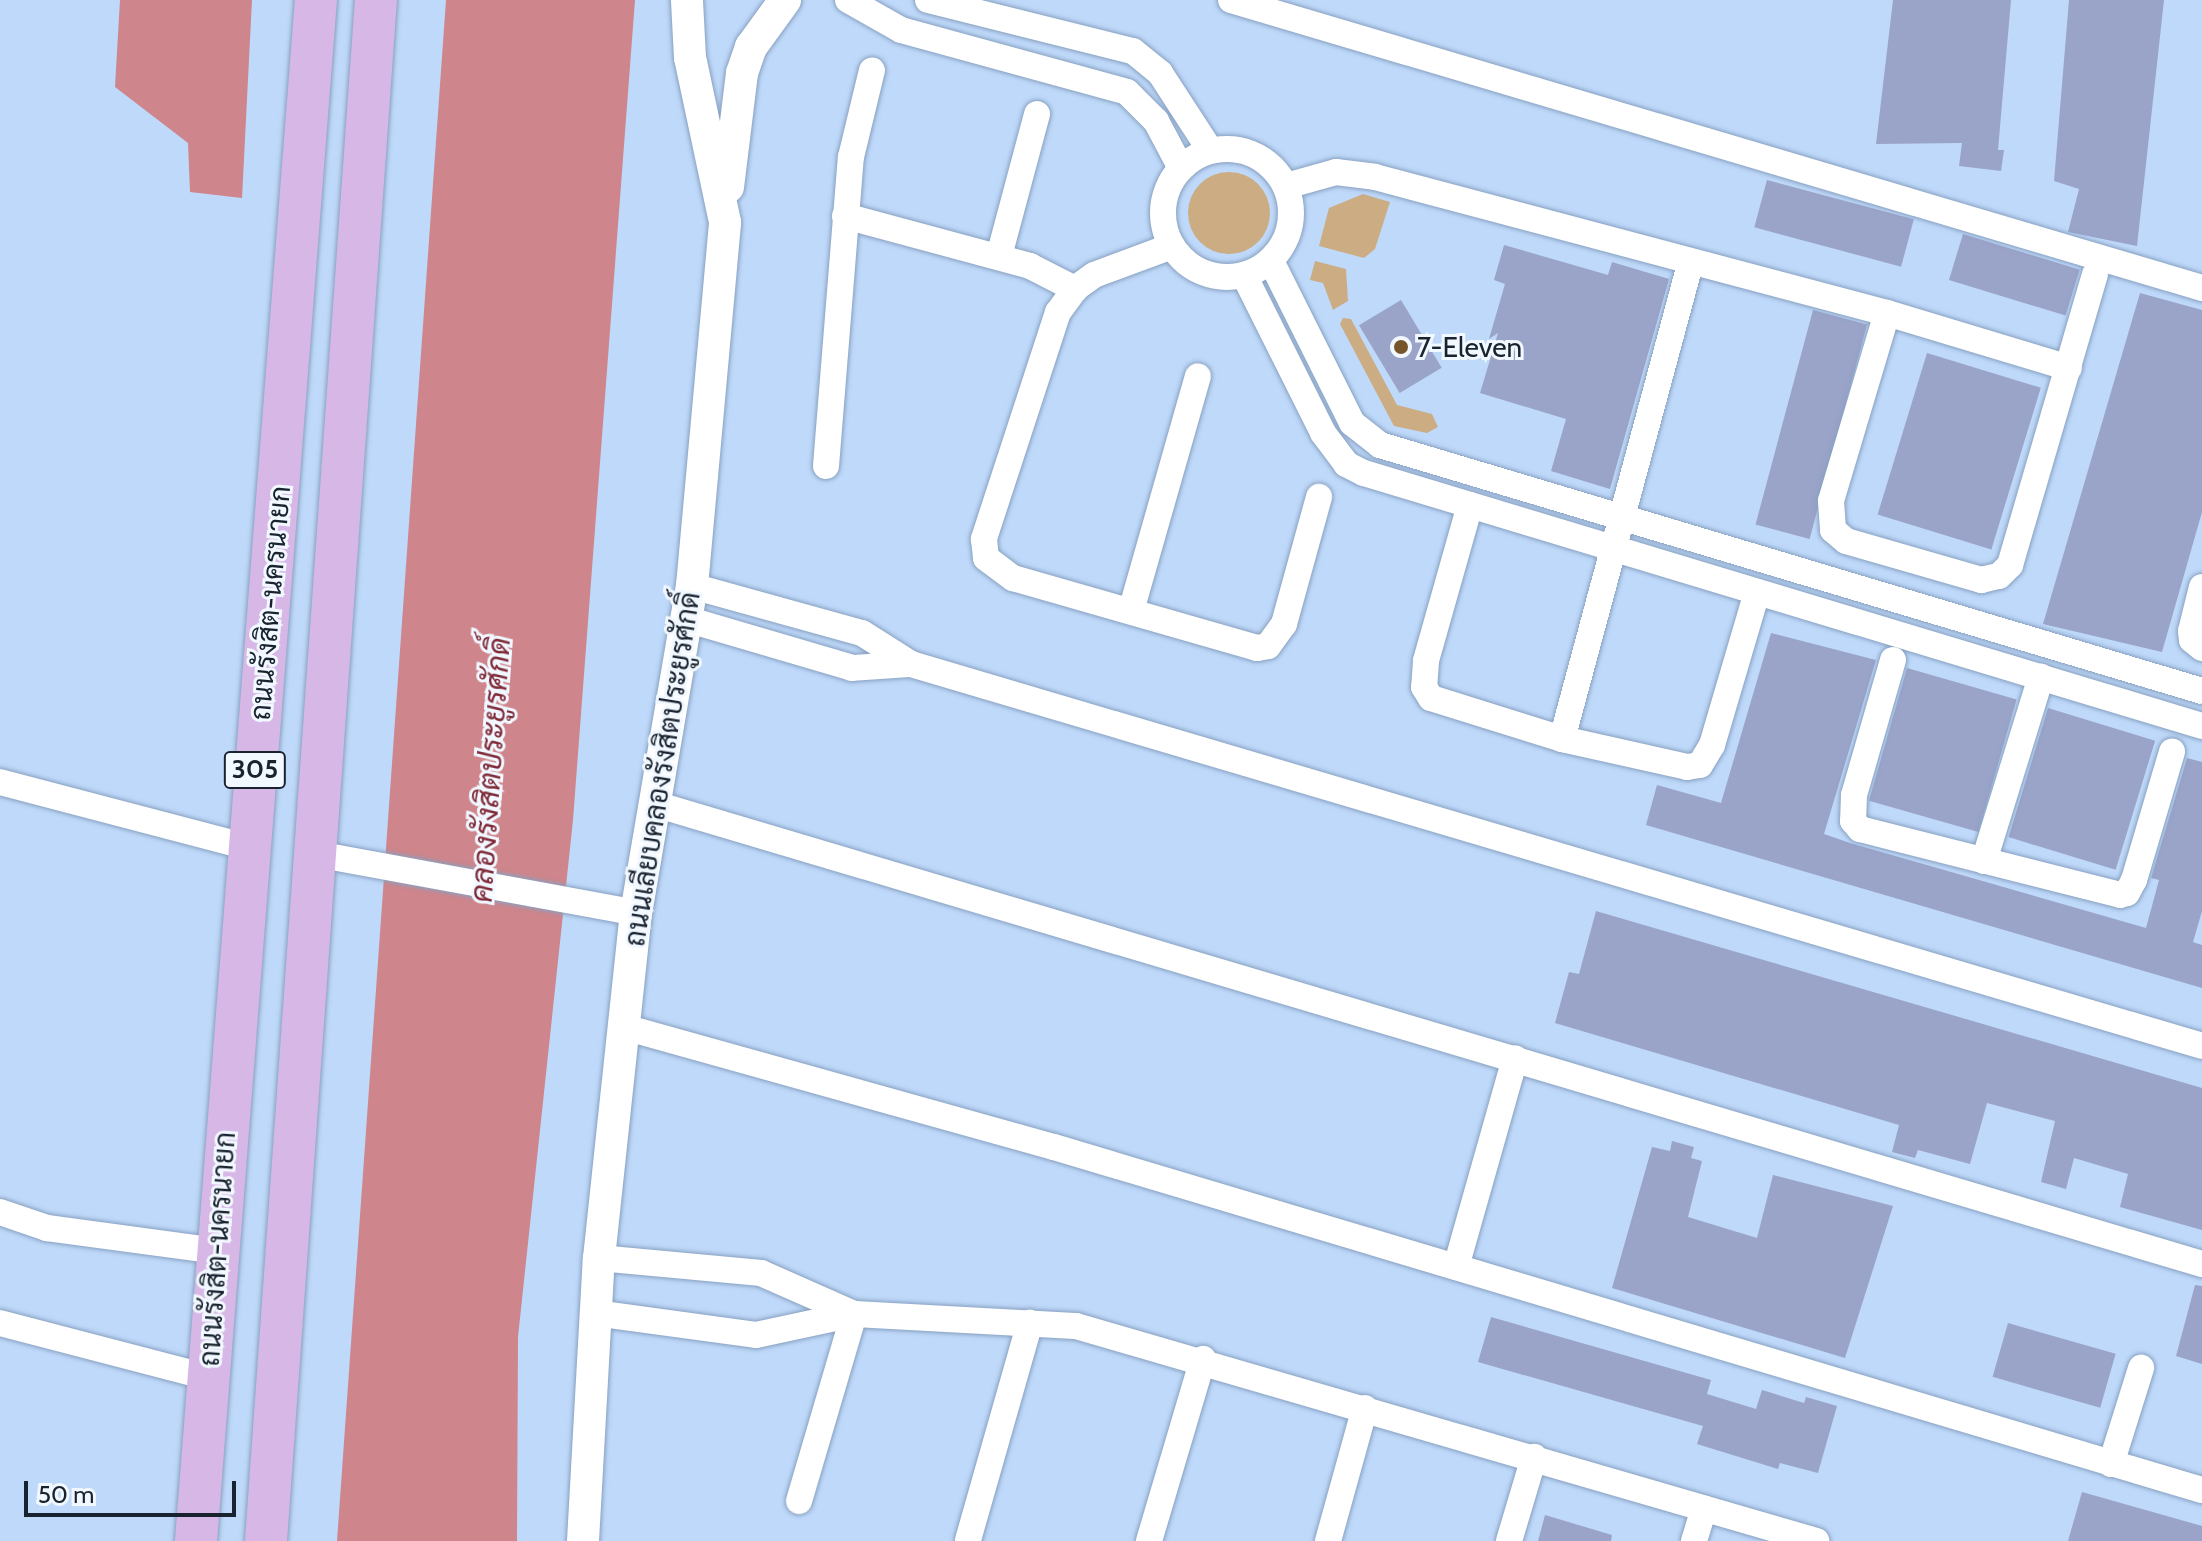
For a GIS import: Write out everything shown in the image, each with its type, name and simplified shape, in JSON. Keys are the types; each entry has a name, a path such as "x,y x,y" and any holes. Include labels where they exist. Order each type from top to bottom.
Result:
{"main road":[{"name":"ถนนรังสิต-นครนายก","path":"196,1541 248,847 299,269 316,0"},
{"name":"305","path":"266,1541 376,0"}],"street":[{"name":"ถนนเลียบคลองรังสิตประยูรศักดิ์","path":"583,1541 599,1258 636,913 692,586 725,222 690,58 687,0"},
{"path":"725,222 742,73 751,47 785,0"},
{"path":"928,0 1133,51 1160,73 1210,150"},
{"path":"1231,0 2202,288"},
{"path":"866,2 901,30 1127,92 1156,121 1181,168"},
{"path":"826,466 851,157 872,70"},
{"path":"999,256 1037,114"},
{"path":"1233,148 1255,154 1274,167 1286,186 1292,212 1286,239 1271,261 1244,275 1211,276 1189,264 1172,246 1164,206 1181,168 1210,150 1233,148"},
{"path":"1286,186 1336,172 1375,177 1887,313 2069,368"},
{"path":"845,216 999,256 1056,276 1075,289"},
{"path":"1172,246 1094,275 1075,289 1046,341 984,539 986,558 1013,578 1257,648 1268,646 1284,624 1319,497"},
{"path":"1271,261 1343,406 1364,435 1403,453 2202,691"},
{"path":"1562,739 1690,263"},
{"path":"1887,313 1829,515 1833,530 1846,541 1959,577 1999,576 2010,565 2095,274"},
{"path":"1244,275 1323,433 1346,464 1613,550 2202,726"},
{"path":"1131,611 1198,376"},
{"path":"1470,505 1426,661 1424,687 1431,698 1562,739 1687,767 1700,765 1712,745 1757,592"},
{"path":"692,586 862,633 911,664 2202,1046"},
{"path":"2202,587 2191,631 2192,640 2202,648"},
{"path":"686,619 852,668 911,664"},
{"path":"1893,660 1854,795 1853,821 1860,829 2127,893 2172,752"},
{"path":"1984,861 2041,677"},
{"path":"0,782 248,847"},
{"path":"655,804 2202,1264"},
{"path":"316,854 636,913"},
{"path":"624,1027 1456,1267 2202,1490"},
{"path":"1456,1267 1515,1058"},
{"path":"0,1212 47,1228 218,1251"},
{"path":"599,1258 761,1273 854,1314"},
{"path":"595,1313 756,1335 854,1314 1076,1326 1203,1359 1816,1541"},
{"path":"799,1501 854,1314"},
{"path":"0,1323 207,1377"},
{"path":"968,1540 1030,1323"},
{"path":"1149,1541 1203,1359"},
{"path":"2111,1464 2141,1368"},
{"path":"1328,1541 1365,1408"},
{"path":"1509,1541 1534,1457"},
{"path":"1694,1541 1704,1508"}],"shaded area":[{"path":"1229,172 1245,175 1258,184 1267,197 1270,213 1267,229 1258,242 1245,251 1229,254 1213,251 1200,242 1191,229 1188,213 1191,197 1200,184 1213,175"},
{"path":"1363,194 1390,202 1375,249 1364,258 1319,246 1329,208"},
{"path":"1315,261 1346,269 1348,301 1333,310 1323,283 1310,280"},
{"path":"1343,318 1351,319 1397,405 1432,414 1438,427 1427,433 1394,426 1340,324"}],"water":[{"path":"120,0 252,0 242,198 190,192 188,143 115,87"},
{"name":"คลองรังสิตประยูรศักดิ์","path":"446,0 635,0 573,820 518,1337 517,1541 337,1541"}],"building":[{"path":"1893,0 2011,0 1998,150 2004,150 2001,171 1959,166 1962,143 1876,144"},
{"path":"2069,0 2164,0 2137,246 2068,232 2079,189 2054,181"},
{"path":"1767,180 1914,219 1901,267 1754,227"},
{"path":"1963,234 2080,270 2066,316 1949,280"},
{"path":"1504,245 1608,275 1612,262 1669,279 1610,489 1551,471 1566,419 1480,393 1498,333 1489,339 1505,284 1494,280"},
{"path":"2140,293 2202,310 2202,512 2162,652 2043,624"},
{"name":"7-Eleven","path":"1401,300 1442,368 1400,393 1359,325"},
{"path":"1813,310 1867,324 1810,539 1756,524"},
{"path":"1927,353 2041,388 1991,549 1878,515"},
{"path":"1771,633 1876,660 1824,834 1850,843 2146,928 2159,880 2151,878 2187,758 2202,762 2202,911 2193,942 2202,945 2202,988 1646,825 1657,785 1721,803"},
{"path":"1907,668 2017,699 1979,832 1869,801"},
{"path":"2048,708 2155,741 2116,870 2009,837"},
{"path":"1596,911 2202,1088 2202,1230 2120,1207 2128,1174 2074,1158 2066,1189 2041,1182 2055,1121 1987,1103 1970,1164 1918,1150 1915,1158 1892,1152 1899,1125 1555,1023 1569,972 1579,974"},
{"path":"1672,1141 1694,1147 1691,1158 1702,1161 1688,1217 1757,1238 1773,1175 1893,1206 1845,1358 1612,1288 1652,1147 1670,1151"},
{"path":"2195,1285 2202,1286 2202,1364 2176,1356"},
{"path":"1491,1317 1711,1380 1707,1394 1756,1409 1762,1390 1804,1403 1806,1397 1837,1406 1818,1473 1780,1463 1778,1469 1697,1444 1703,1426 1478,1362"},
{"path":"2008,1323 2116,1354 2100,1408 1993,1377"},
{"path":"2082,1492 2202,1526 2202,1541 2068,1541"},
{"path":"1545,1515 1612,1535 1611,1541 1538,1541"}],"place":[{"name":"7-Eleven","path":"1401,347"}]}
